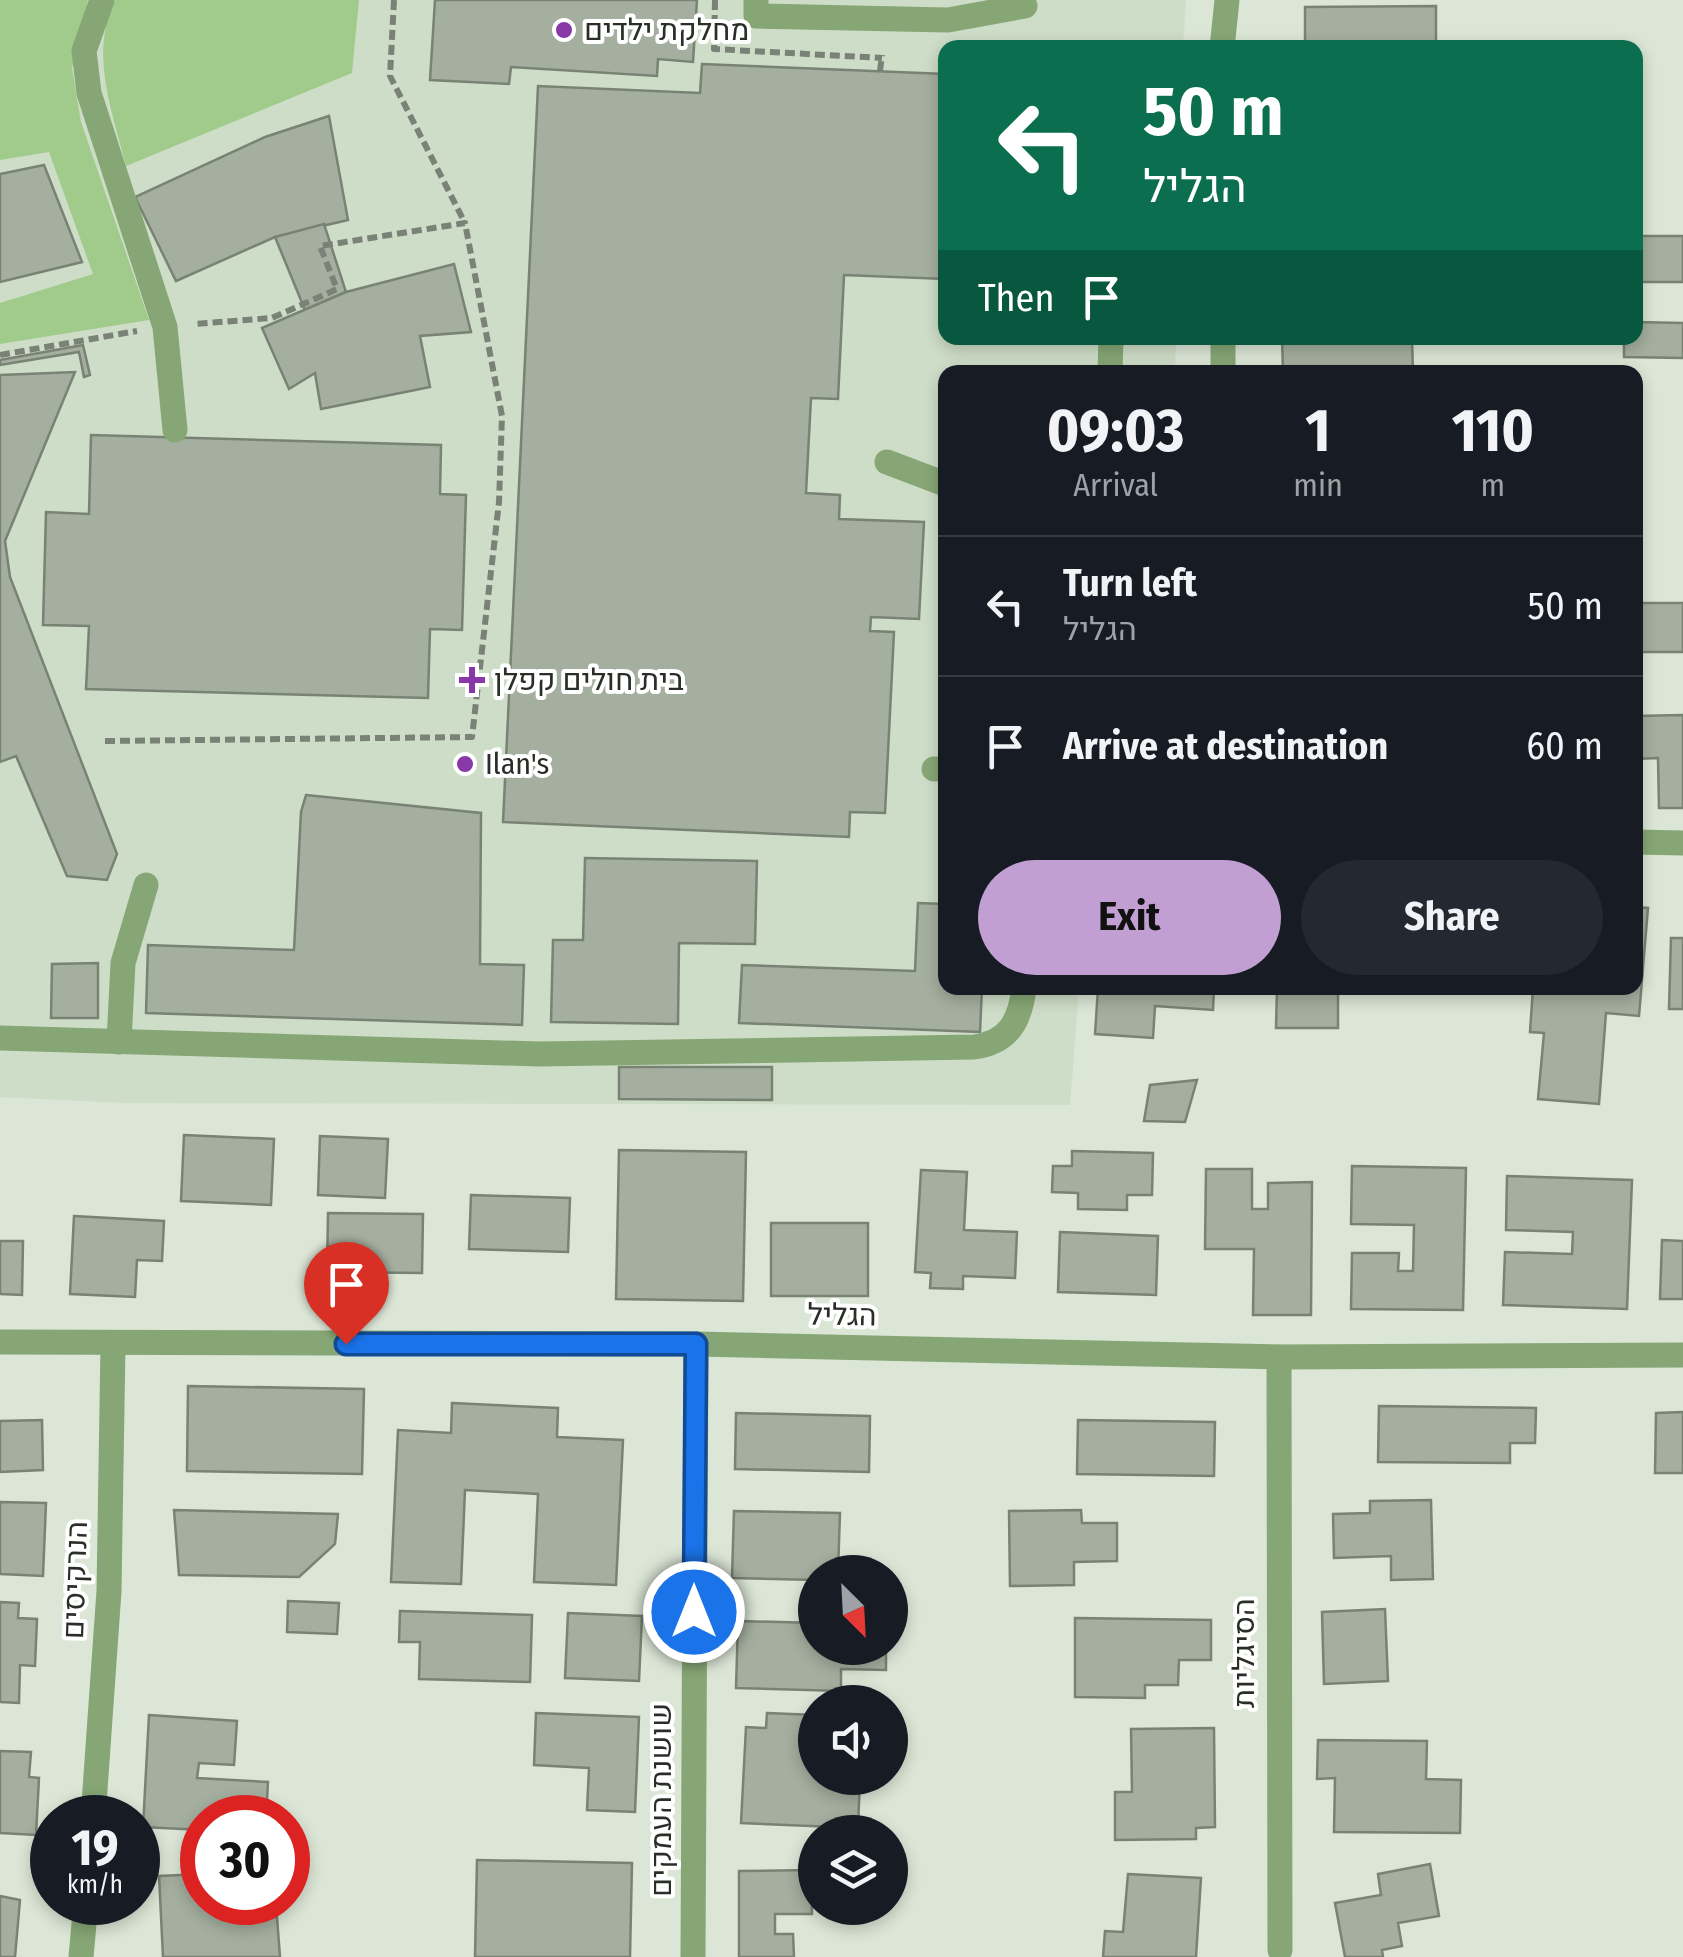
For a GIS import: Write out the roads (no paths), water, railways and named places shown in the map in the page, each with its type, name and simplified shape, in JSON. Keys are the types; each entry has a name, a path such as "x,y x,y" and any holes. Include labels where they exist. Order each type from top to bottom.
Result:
{"street":[{"path":"102,0 84,51 89,93 165,327 175,430"},
{"path":"756,0 756,16 948,20 1026,6"},
{"path":"1223,40 1227,0"},
{"path":"887,462 938,481"},
{"path":"1643,842 1683,843"},
{"path":"119,1042 123,963 146,885"},
{"path":"0,1038 540,1054 974,1046 995,1044 1008,1033 1021,1011 1023,995"},
{"name":"הגליל","path":"0,1342 696,1344 1279,1357 1683,1355"},
{"name":"שושנת העמקים","path":"693,1957 696,1344"},
{"name":"הנרקיסים","path":"96,1795 109,1591 114,1345"},
{"name":"הסיגליות","path":"1279,1357 1280,1950"},
{"path":"80,1957 83,1925"}],"place":[{"name":"מחלקת ילדים","path":"564,30"},
{"name":"בית חולים קפלן","path":"472,680"},
{"name":"Ilan's","path":"465,764"}]}
